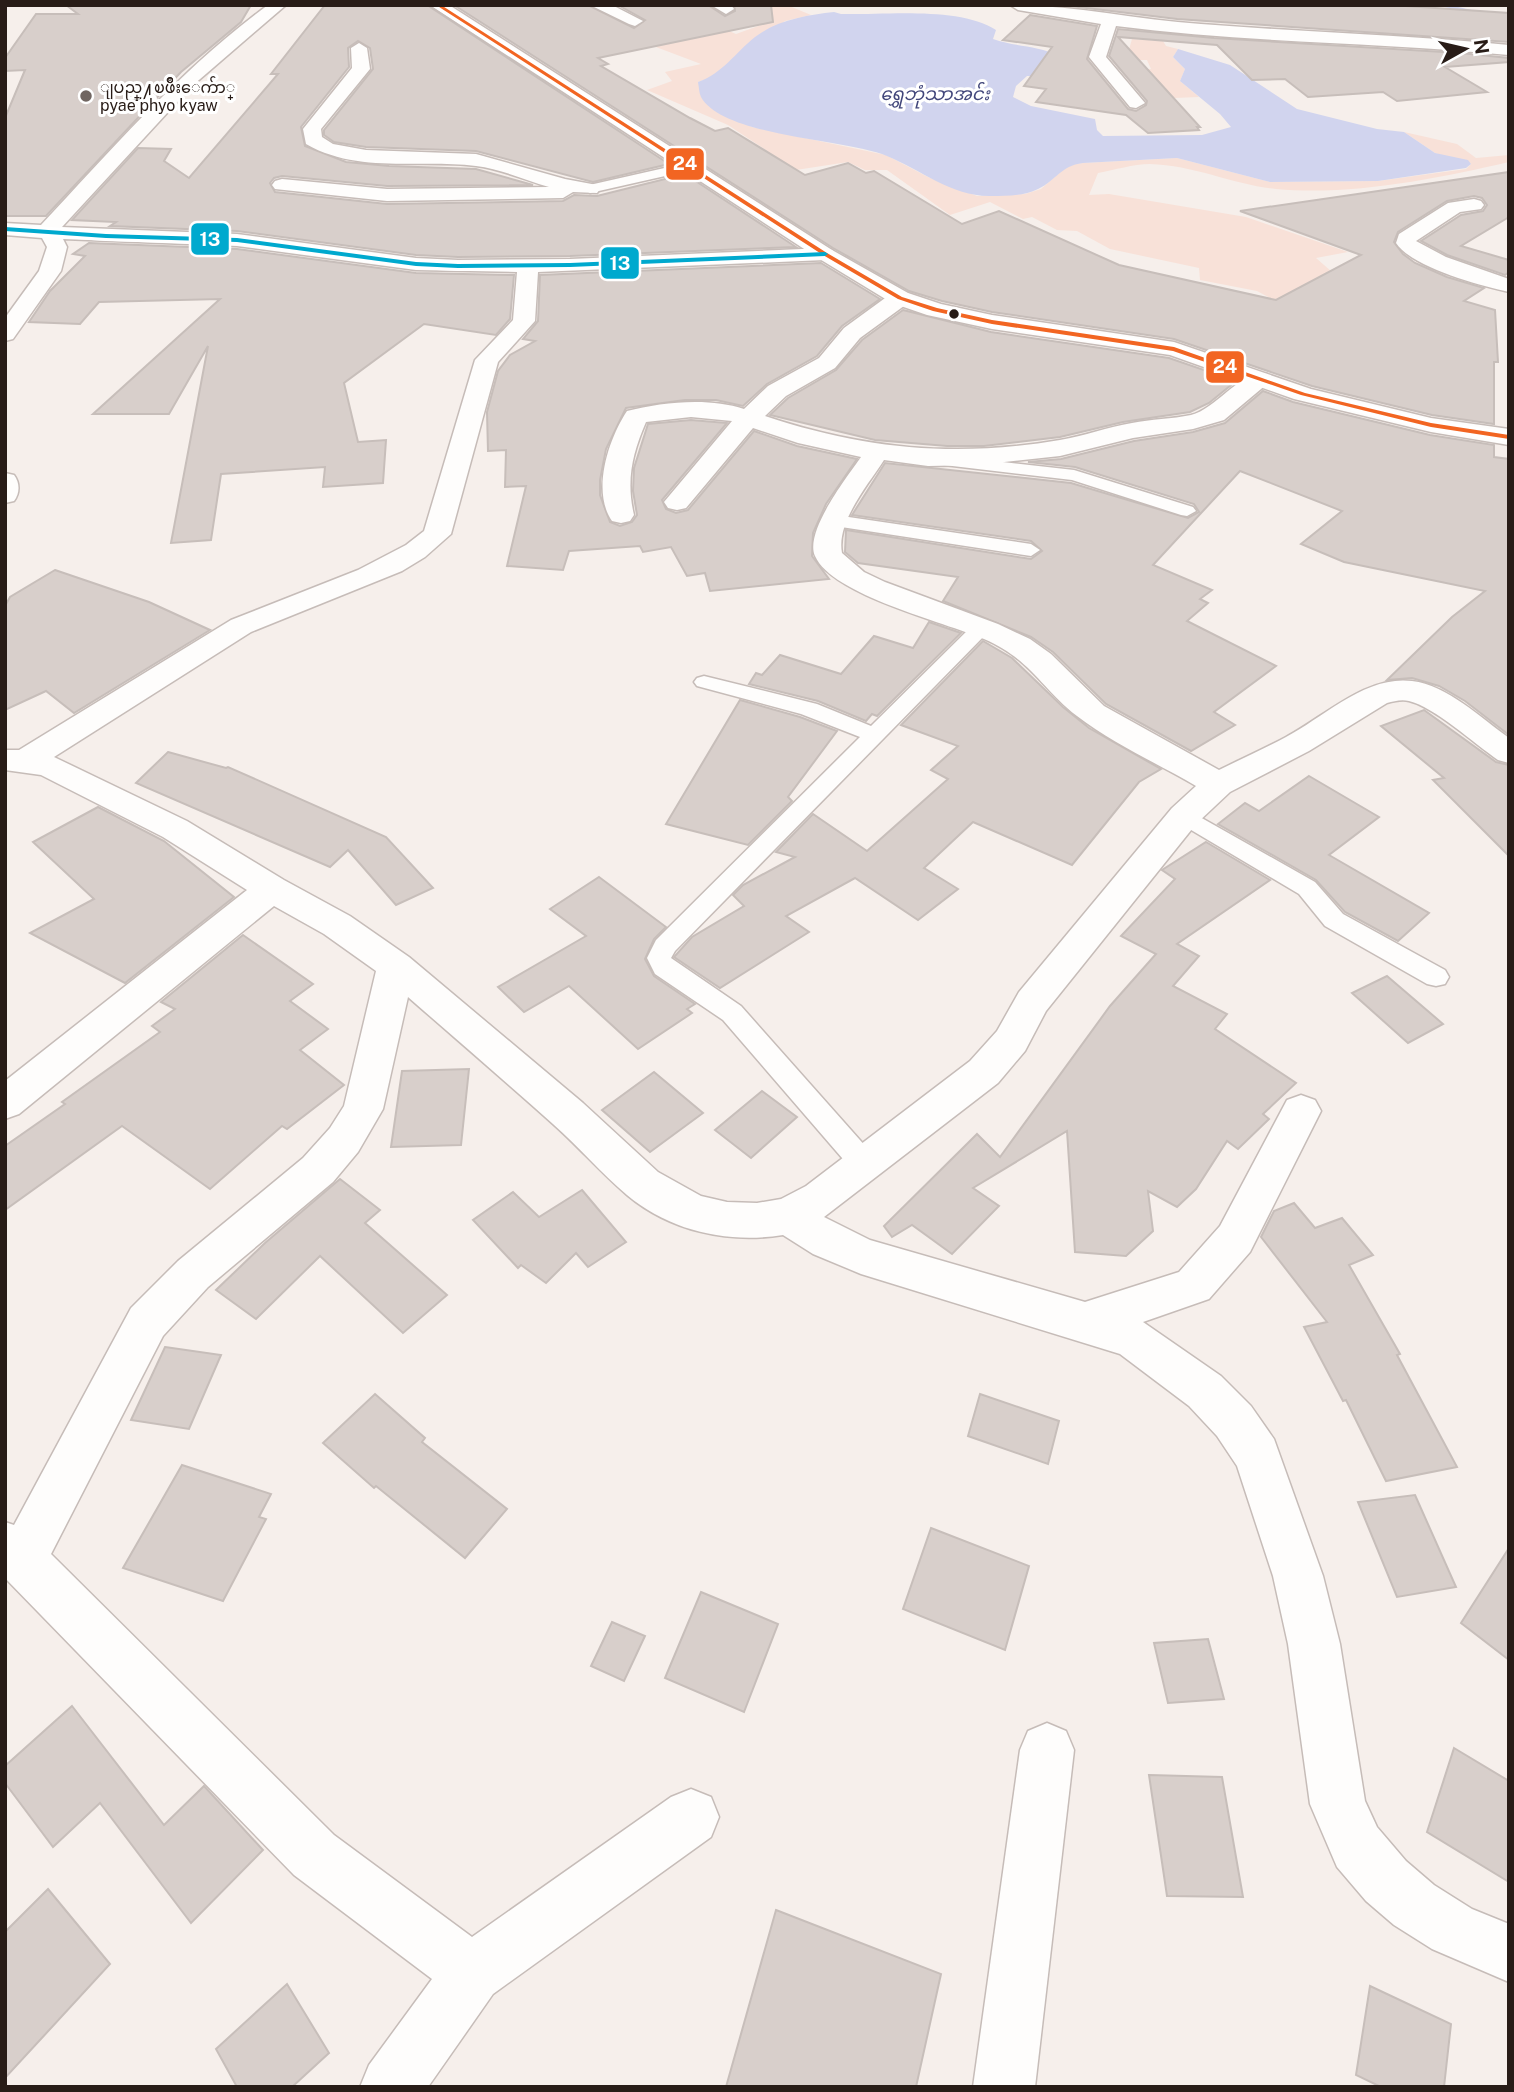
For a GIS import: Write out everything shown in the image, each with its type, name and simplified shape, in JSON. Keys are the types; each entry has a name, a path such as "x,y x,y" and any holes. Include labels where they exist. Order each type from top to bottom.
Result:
{"street":[{"path":"48,230 174,95 243,29 278,5"},
{"path":"438,5 825,254 900,298 936,310 992,322 1174,349 1303,394 1431,425 1509,437"},
{"path":"598,5 635,21"},
{"path":"1018,5 1090,11 1137,8"},
{"path":"1090,11 1111,21 1418,41 1509,50"},
{"path":"1326,16 1342,38"},
{"path":"1111,21 1097,57 1136,103"},
{"path":"359,48 361,69 312,129 313,141 321,147 355,154 477,160 520,170 554,183 590,189"},
{"path":"282,186 478,197 590,189"},
{"path":"1475,205 1455,207 1406,239 1406,243 1409,247 1440,261 1509,286"},
{"path":"5,229 48,230 79,235 174,236 260,242 416,264 528,266 825,254"},
{"path":"5,334 29,303 55,260 57,247 48,230"},
{"path":"15,761 241,626 264,614 391,568 419,551 437,534 484,366 495,351 519,330 524,321 528,266"},
{"path":"5,298 29,303"},
{"path":"677,502 749,417 777,391 827,363 852,332 900,298"},
{"path":"621,515 615,492 622,446 636,416 717,410 749,417 807,438 877,452 928,458 978,457 1060,448 1133,430 1193,422 1215,415 1259,379"},
{"path":"877,452 835,521 826,541 827,553 841,570 863,583 982,627 1020,645 1041,661 1067,692 1094,713 1218,784"},
{"path":"5,481 5,495"},
{"path":"15,761 51,767 176,829 272,889 337,925 396,966 569,1114 643,1184 692,1212 727,1220 757,1221 788,1216 821,1198 984,1072 1011,1041 1032,1002 1184,816 1218,784 1298,744 1376,696 1394,691 1411,690 1434,700 1509,753"},
{"path":"5,1103 272,889"},
{"path":"396,966 363,1109 344,1140 318,1170 193,1273 147,1322 14,1553 314,1854 472,1973"},
{"path":"1085,1322 1194,1286 1235,1239 1301,1111"},
{"path":"788,1216 828,1241 861,1256 1135,1339 1205,1391 1224,1411 1257,1455 1298,1576 1314,1644 1338,1804 1357,1847 1386,1881 1414,1905 1452,1929 1509,1953"},
{"path":"1004,2087 1047,1750"},
{"path":"391,2087 472,1973 691,1816"}],"lane":[{"path":"590,189 691,166"},
{"path":"928,458 1056,471 1187,511"},
{"path":"835,521 1031,550"},
{"path":"865,1165 732,1013 664,968 659,958 665,946 982,627"},
{"path":"704,682 809,709 876,736"},
{"path":"1184,816 1307,888 1321,909 1334,920 1436,977"}],"shaded area":[{"path":"767,5 787,5 811,15 785,21 712,77 698,82 725,115 752,127 886,155 928,177 977,196 1025,194 1041,189 1068,165 1083,163 1177,158 1270,182 1378,181 1466,169 1471,164 1435,153 1404,132 1457,144 1476,158 1509,155 1509,162 1423,180 1363,188 1304,191 1260,187 1166,165 1131,166 1098,173 1089,195 1109,194 1246,217 1348,252 1316,258 1339,278 1287,307 1257,291 1200,280 1199,268 1110,249 1077,231 1057,230 1032,217 1023,219 990,202 950,215 887,170 865,170 848,162 796,170 728,125 647,90 672,81 665,72 701,64 640,41 701,19 736,34 761,25"},
{"path":"1132,39 1163,41 1166,46 1178,49 1173,57 1185,69 1180,81 1199,97 1174,98 1142,70 1151,69 1147,60 1134,60 1128,53"}],"water":[{"name":"ရွှေဘုံသာအင်း","path":"834,12 921,13 962,18 981,22 996,30 993,39 1059,56 1047,76 1027,76 1016,86 1013,97 1031,106 1095,119 1097,130 1103,136 1202,135 1231,127 1220,114 1180,81 1185,69 1173,57 1178,49 1230,65 1297,109 1377,129 1404,132 1435,153 1468,160 1471,164 1466,168 1378,181 1270,182 1177,158 1083,163 1069,167 1038,189 1027,193 977,195 950,187 887,156 868,150 759,129 734,121 714,110 701,97 698,82 722,68 764,31 793,19"}],"building":[{"path":"66,5 251,5 241,22 181,72 46,216 5,216 5,118 25,70 5,71 5,58 36,14 78,14"},
{"path":"325,5 427,5 669,164 593,182 476,151 366,147 334,142 324,135 324,130 373,69 370,48 358,41 348,48 349,67 301,127 305,146 346,162 476,169 533,185 387,186 282,176 274,178 270,183 275,192 387,204 563,201 574,195 597,196 685,174 796,247 570,256 458,257 416,255 237,231 110,226 116,222 72,220 138,148 171,149 164,161 189,178 278,74 271,74"},
{"path":"454,5 588,5 634,28 645,20 618,5 708,5 725,16 735,11 734,5 771,5 773,22 598,58 608,64 601,66 690,118 715,131 728,128 805,175 848,163 866,173 874,171 962,224 999,211 1119,265 1276,300 1361,255 1240,211 1509,172 1509,217 1461,246 1509,260 1509,272 1505,275 1447,255 1421,241 1461,215 1483,211 1487,205 1482,198 1474,196 1447,201 1398,232 1394,242 1403,254 1415,263 1447,277 1484,288 1464,301 1495,310 1498,362 1494,362 1494,424 1432,415 1312,386 1174,339 992,312 909,291 833,248"},
{"path":"1062,5 1391,5 1509,13 1509,42 1177,19"},
{"path":"1030,15 1097,26 1087,59 1128,109 1136,111 1146,105 1147,101 1109,56 1118,29 1214,38 1460,53 1509,58 1509,62 1445,67 1487,92 1397,101 1383,92 1308,97 1285,79 1252,80 1217,45 1118,37 1200,127 1197,127 1199,130 1148,133 1126,115 1036,102 1046,89 1024,86 1052,47 1003,40"},
{"path":"89,243 237,249 416,273 514,275 510,319 496,335 424,324 344,383 358,442 386,440 383,483 323,487 325,467 221,474 211,540 171,543 208,346 169,414 93,414 220,299 99,302 80,324 29,322 50,291 85,256 73,254"},
{"path":"821,263 880,299 842,326 817,356 767,384 743,406 716,400 685,400 626,408 606,449 600,495 610,522 620,526 632,522 637,515 633,491 634,468 648,424 691,420 727,423 662,500 666,509 676,513 688,510 754,431 797,446 857,459 826,504 813,533 812,556 829,579 710,591 705,573 687,576 671,547 643,552 640,546 569,551 563,570 507,566 526,486 505,487 506,450 488,451 487,412 498,371 510,355 535,341 523,339 538,321 540,275"},
{"path":"903,310 991,332 1169,358 1236,381 1209,403 1190,412 1123,422 1060,437 984,446 875,440 770,415 788,398 836,370 862,340"},
{"path":"1263,391 1293,402 1430,435 1494,445 1494,457 1509,459 1509,735 1465,701 1439,686 1412,678 1387,680 1452,617 1485,591 1344,562 1301,544 1342,511 1240,471 1153,565 1212,590 1200,599 1208,603 1187,621 1276,666 1214,712 1235,725 1191,751 1106,704 1053,652 1031,637 943,601 958,577 858,563 845,552 846,530 1031,559 1042,551 1031,541 852,515 885,463 1071,483 1188,518 1199,512 1194,504 1075,467 1028,462 1061,459 1225,423"},
{"path":"55,570 149,602 210,630 74,713 46,691 5,710 5,606 10,597"},
{"path":"929,622 961,633 877,716 872,714 866,721 818,701 749,684 756,673 762,675 780,655 841,674 874,636 913,648"},
{"path":"983,641 1012,658 1089,728 1161,769 1139,782 1072,865 973,822 924,868 958,889 918,920 855,878 786,916 809,932 720,988 674,957 692,937 744,906 733,895 743,885 795,857 776,852 813,814 867,851 948,779 931,770 958,746 901,725"},
{"path":"740,700 837,731 788,797 792,801 748,845 666,824"},
{"path":"1424,710 1496,762 1509,765 1509,856 1433,780 1444,778 1381,726"},
{"path":"168,752 228,767 386,837 433,888 396,905 348,850 330,867 136,783"},
{"path":"1309,776 1379,817 1329,855 1429,913 1398,941 1345,912 1316,880 1218,824 1245,803 1259,811"},
{"path":"98,807 164,841 234,897 125,983 30,933 94,899 33,842"},
{"path":"1206,842 1270,880 1177,944 1199,956 1173,986 1227,1014 1215,1029 1296,1083 1263,1114 1269,1119 1238,1149 1227,1141 1196,1189 1177,1207 1148,1191 1153,1231 1126,1256 1075,1252 1067,1131 973,1188 999,1206 952,1254 912,1225 892,1237 884,1226 977,1134 1000,1157 1110,1006 1156,954 1121,936 1175,879 1162,870"},
{"path":"599,877 666,927 654,939 645,959 654,976 695,1004 687,1009 692,1013 638,1049 569,986 524,1012 498,987 586,936 550,909"},
{"path":"243,935 313,984 290,1001 328,1029 300,1050 344,1085 287,1129 282,1126 210,1189 122,1126 5,1210 5,1146 160,1032 152,1026 175,1009 161,1002"},
{"path":"1387,976 1443,1024 1408,1043 1352,993"},
{"path":"469,1069 461,1145 391,1147 402,1071"},
{"path":"654,1072 703,1113 650,1152 602,1110"},
{"path":"762,1091 797,1117 751,1158 715,1130"},
{"path":"340,1179 380,1210 365,1223 447,1295 403,1333 320,1256 256,1319 216,1290 265,1243"},
{"path":"582,1190 626,1242 588,1267 576,1253 546,1283 521,1265 518,1268 473,1220 513,1192 539,1217"},
{"path":"1294,1203 1315,1228 1342,1218 1373,1255 1349,1265 1400,1354 1397,1355 1457,1467 1386,1481 1346,1400 1343,1401 1304,1327 1327,1322 1261,1237 1274,1211"},
{"path":"165,1347 221,1355 189,1429 131,1420"},
{"path":"375,1394 425,1438 422,1442 507,1509 465,1558 376,1486 374,1488 323,1443"},
{"path":"980,1394 1059,1421 1048,1464 968,1436"},
{"path":"182,1465 271,1494 259,1517 266,1519 223,1601 123,1568"},
{"path":"1415,1495 1456,1587 1397,1597 1358,1502"},
{"path":"931,1528 1029,1566 1005,1650 903,1609"},
{"path":"1509,1548 1509,1660 1461,1623"},
{"path":"701,1592 778,1624 744,1712 665,1678"},
{"path":"612,1622 645,1636 624,1681 591,1666"},
{"path":"1208,1639 1224,1699 1168,1703 1154,1643"},
{"path":"72,1706 164,1825 204,1786 263,1850 191,1923 100,1803 53,1847 5,1783 5,1766"},
{"path":"1454,1748 1509,1781 1509,1882 1427,1832"},
{"path":"1149,1775 1222,1777 1243,1897 1167,1896"},
{"path":"48,1889 110,1964 5,2078 5,1932"},
{"path":"776,1910 941,1974 916,2087 726,2087"},
{"path":"287,1984 329,2053 292,2087 237,2087 216,2049"},
{"path":"1370,1986 1451,2024 1444,2087 1381,2087 1356,2075"}],"waterway":[{"path":"1438,5 1487,14"}],"transit line":[{"name":"24","path":"438,5 825,254 900,298 935,310 992,322 1174,349 1303,394 1431,425 1509,437"},
{"name":"13","path":"5,229 106,236 237,240 416,264 458,266 570,265 825,254"}],"place":[{"name":"ျပည္႔ၿဖိဳးေက်ာ္ pyae phyo kyaw","path":"86,96"}]}
